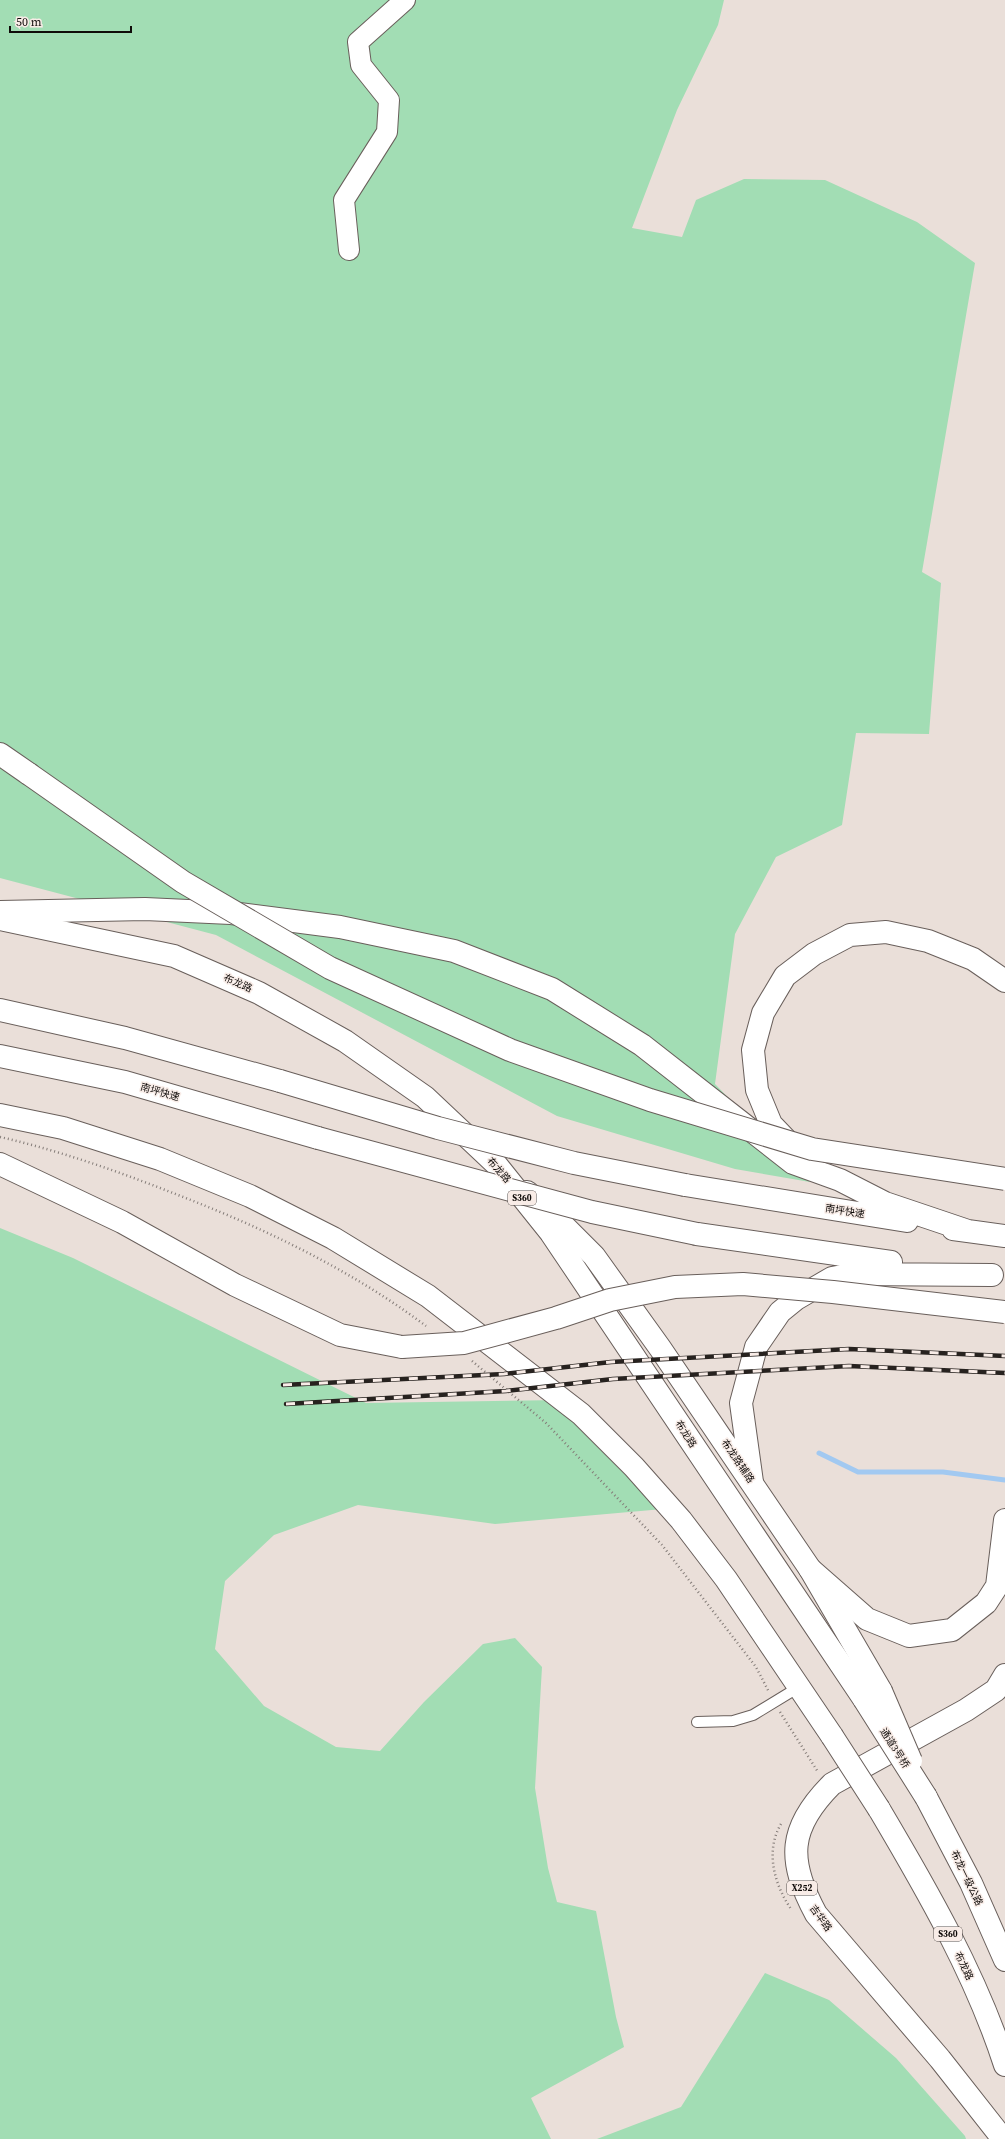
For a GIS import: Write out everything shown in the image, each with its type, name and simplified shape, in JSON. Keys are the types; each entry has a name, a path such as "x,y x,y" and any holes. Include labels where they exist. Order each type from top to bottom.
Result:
{"main road":[{"path":"0,754 183,882 330,968 510,1050 650,1100 812,1149 1005,1179"},
{"path":"0,912 145,909 231,913 340,927 454,951 552,989 642,1045 793,1163 840,1180"},
{"name":"布龙路","path":"0,919 174,956 259,993 345,1040 425,1097 495,1164 551,1233 872,1695"},
{"path":"968,1231 885,1203 840,1180 798,1152 771,1124 757,1090 752,1050 762,1013 785,976 814,954 850,935 886,932 928,941 973,959 1005,981"},
{"name":"南坪快速","path":"0,1010 125,1038 280,1081 438,1128 574,1163 685,1185 1005,1236"},
{"name":"南坪快速","path":"0,1056 125,1082 318,1138 592,1212 697,1234 818,1253 998,1276"},
{"name":"S360","path":"0,1115 63,1128 160,1159 250,1196 333,1238 428,1296 525,1369 581,1414 634,1467 681,1520 717,1567 799,1687"},
{"path":"0,1164 122,1222 235,1285 340,1335 402,1347 464,1343 556,1318 610,1300 676,1288 743,1284 833,1292 1005,1312"},
{"name":"布龙路辅路","path":"495,1164 559,1221 594,1256 660,1348 810,1569 872,1695"},
{"path":"752,1482 741,1403 756,1347 780,1312 796,1299 832,1278 852,1274 998,1276"},
{"path":"810,1569 867,1619 909,1636 952,1630 986,1603 997,1586 1005,1520"},
{"name":"吉华路","path":"1003,2139 940,2059 816,1914 802,1889 797,1868 799,1830 816,1800 832,1784 966,1710 996,1690 1005,1675"},
{"name":"布龙路","path":"799,1687 879,1809 916,1872 978,1996 1005,2065"},
{"name":"通道3号桥","path":"872,1695 926,1797"},
{"path":"966,1710 997,1705 1005,1701"},
{"name":"布龙一级公路","path":"926,1797 970,1883 1005,1960"}],"street":[{"path":"349,250 344,200 388,132 389,100 361,64 358,42 405,0"}],"lane":[{"path":"697,1722 733,1721 753,1715 799,1687"}],"green space":[{"path":"0,0 724,0 718,25 677,110 632,228 682,237 696,200 744,179 825,180 917,222 975,263 922,572 941,583 929,734 856,733 842,825 776,857 735,934 715,1084 810,1182 735,1169 557,1116 216,935 0,878"},
{"path":"0,1228 73,1258 366,1403 563,1400 663,1509 495,1524 358,1505 274,1535 225,1581 215,1649 264,1706 336,1747 380,1751 424,1702 483,1644 515,1638 542,1667 535,1788 548,1868 557,1902 596,1911 616,2017 624,2047 531,2098 551,2139 0,2139"},
{"path":"765,1973 829,2000 896,2058 965,2136 966,2139 597,2139 681,2107"}],"waterway":[{"path":"819,1453 858,1472 943,1472 1005,1480"}],"railway":[{"path":"283,1385 504,1374 611,1362 849,1349 1005,1356"},
{"path":"286,1404 506,1391 613,1379 849,1366 1005,1373"}]}
